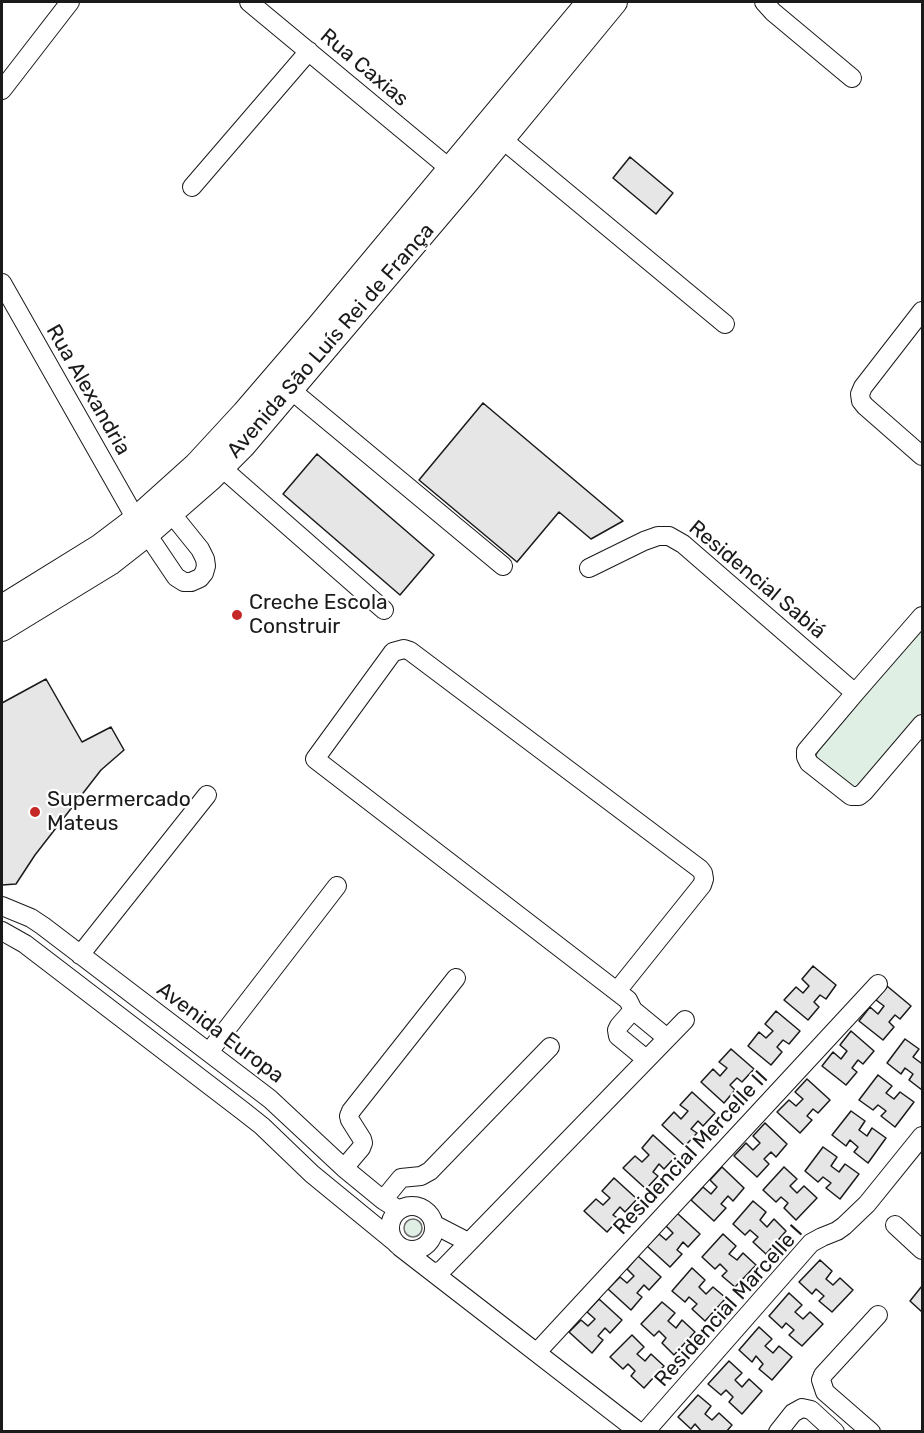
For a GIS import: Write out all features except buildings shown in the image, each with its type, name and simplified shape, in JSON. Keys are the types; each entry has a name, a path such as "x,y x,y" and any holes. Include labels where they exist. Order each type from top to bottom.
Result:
{"main road":[{"name":"Avenida São Luís Rei de França","path":"2,629 110,563 318,327 589,2"},
{"name":"Avenida São Luís Rei de França","path":"2,607 99,547 171,513 222,468 459,192 615,2"}],"street":[{"path":"2,90 70,2"},
{"name":"Rua Caxias","path":"249,2 304,57 449,168"},
{"path":"764,2 852,78"},
{"path":"192,187 304,57"},
{"path":"502,139 725,324"},
{"name":"Rua Alexandria","path":"2,283 142,526 176,577 184,582 191,582 200,578 204,573 205,559 200,549 171,513"},
{"path":"922,311 860,394 865,406 922,456"},
{"path":"291,390 503,566"},
{"path":"222,468 384,610"},
{"name":"Residencial Sabiá","path":"589,568 645,541 658,536 669,536 683,544 855,693"},
{"path":"922,616 806,751 806,757 809,763 852,796 859,796 922,724"},
{"path":"617,991 702,885 704,873 410,651 404,649 393,652 315,759 617,991 628,1000 633,1010 667,1038"},
{"path":"80,955 207,795"},
{"path":"209,1052 337,886"},
{"name":"Avenida Europa","path":"2,906 31,918 209,1052 280,1107 344,1168 399,1210"},
{"path":"2,931 25,944 243,1111 312,1174 398,1244 438,1271 455,1289 639,1431"},
{"path":"344,1168 362,1148 363,1143 350,1120 351,1111 456,978"},
{"name":"Residencial Mercelle II","path":"537,1353 879,984"},
{"path":"633,1010 619,1026 618,1036 646,1059"},
{"path":"438,1271 685,1020"},
{"path":"383,1200 401,1178 421,1176 430,1172 550,1047"},
{"name":"Residencial Marcelle I","path":"645,1431 811,1244 844,1226 867,1204 922,1136"},
{"path":"406,1206 414,1206 422,1207 428,1212 435,1225 429,1244 415,1250 408,1250 398,1244 391,1235 390,1228 394,1215 399,1210 406,1206"},
{"path":"435,1225 468,1242"},
{"path":"895,1225 922,1250"},
{"path":"429,1244 438,1271"},
{"path":"871,1431 825,1392 821,1380 878,1315"},
{"path":"778,1431 796,1411 802,1408 811,1410 835,1431"}],"green space":[{"path":"922,628 922,715 856,790 817,759 816,755"},
{"path":"413,1219 419,1222 422,1228 419,1234 413,1237 407,1234 404,1228 407,1222"}],"place":[{"name":"Creche Escola Construir","path":"237,615"},
{"name":"Supermercado Mateus","path":"35,812"}]}
